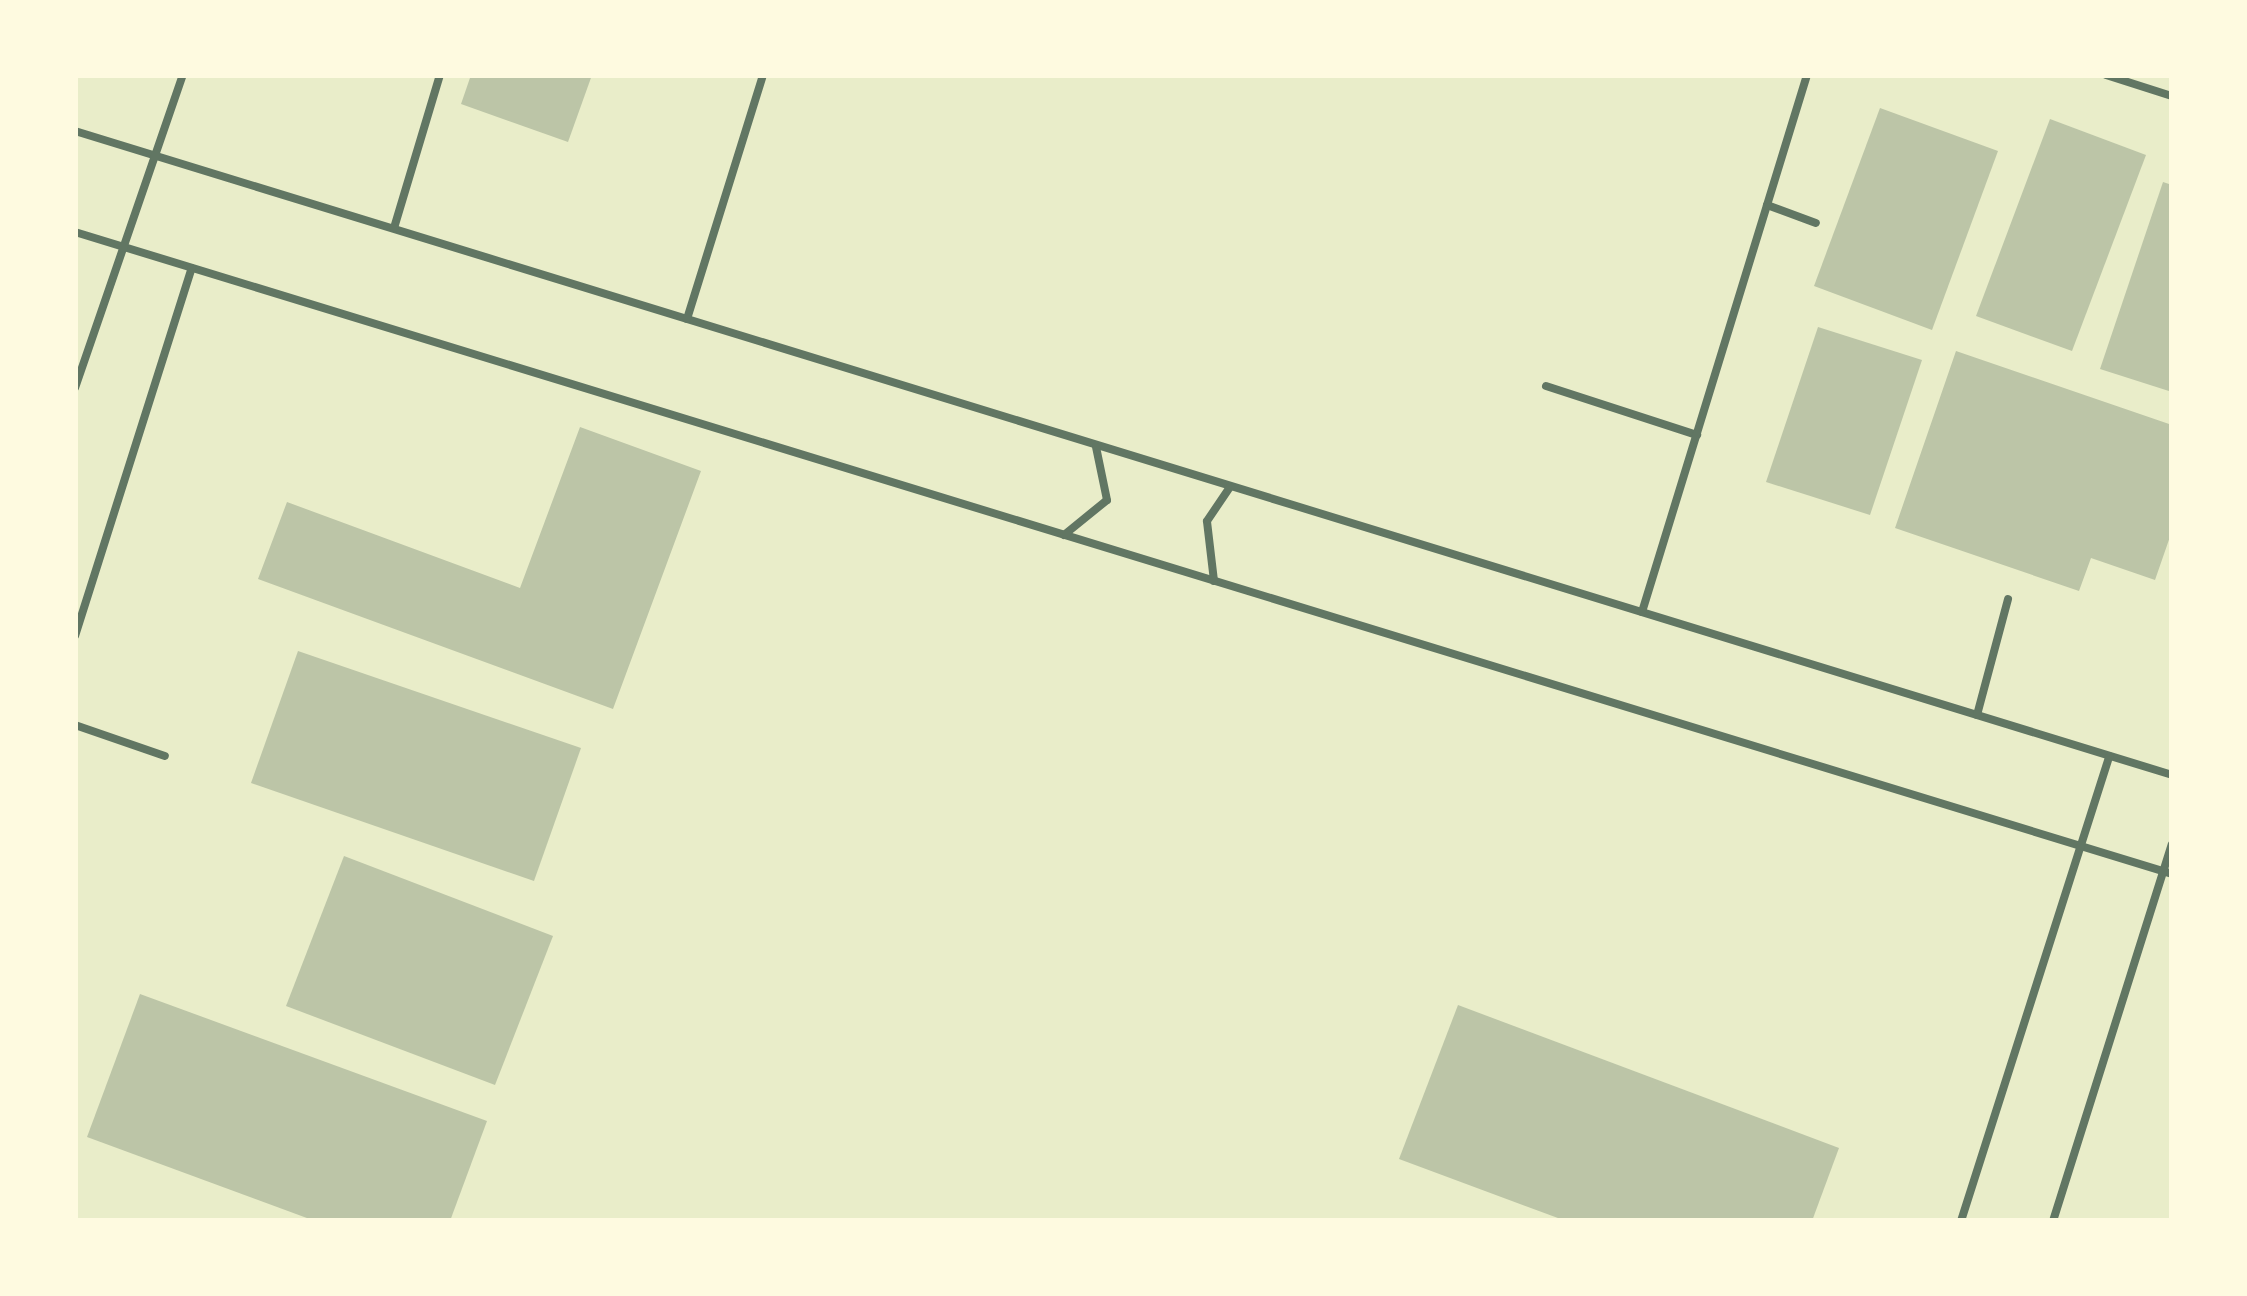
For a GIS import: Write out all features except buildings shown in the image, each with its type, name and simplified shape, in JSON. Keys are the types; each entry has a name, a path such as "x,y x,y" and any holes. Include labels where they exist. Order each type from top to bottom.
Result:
{"lane":[{"path":"75,388 123,248 160,158 183,75"},
{"path":"394,228 440,75"},
{"path":"687,319 763,75"},
{"path":"1642,612 1807,75"},
{"path":"2106,75 2172,96"},
{"path":"75,131 2172,776"},
{"path":"1767,205 1816,223"},
{"path":"75,232 2168,873"},
{"path":"75,636 192,268"},
{"path":"1546,386 1697,435"},
{"path":"1064,536 1107,500 1110,480 1096,446"},
{"path":"1214,581 1207,521 1230,487"},
{"path":"1977,715 2008,599"},
{"path":"75,724 165,756"},
{"path":"1961,1221 2108,756"},
{"path":"2053,1221 2168,873 2172,844"}]}
